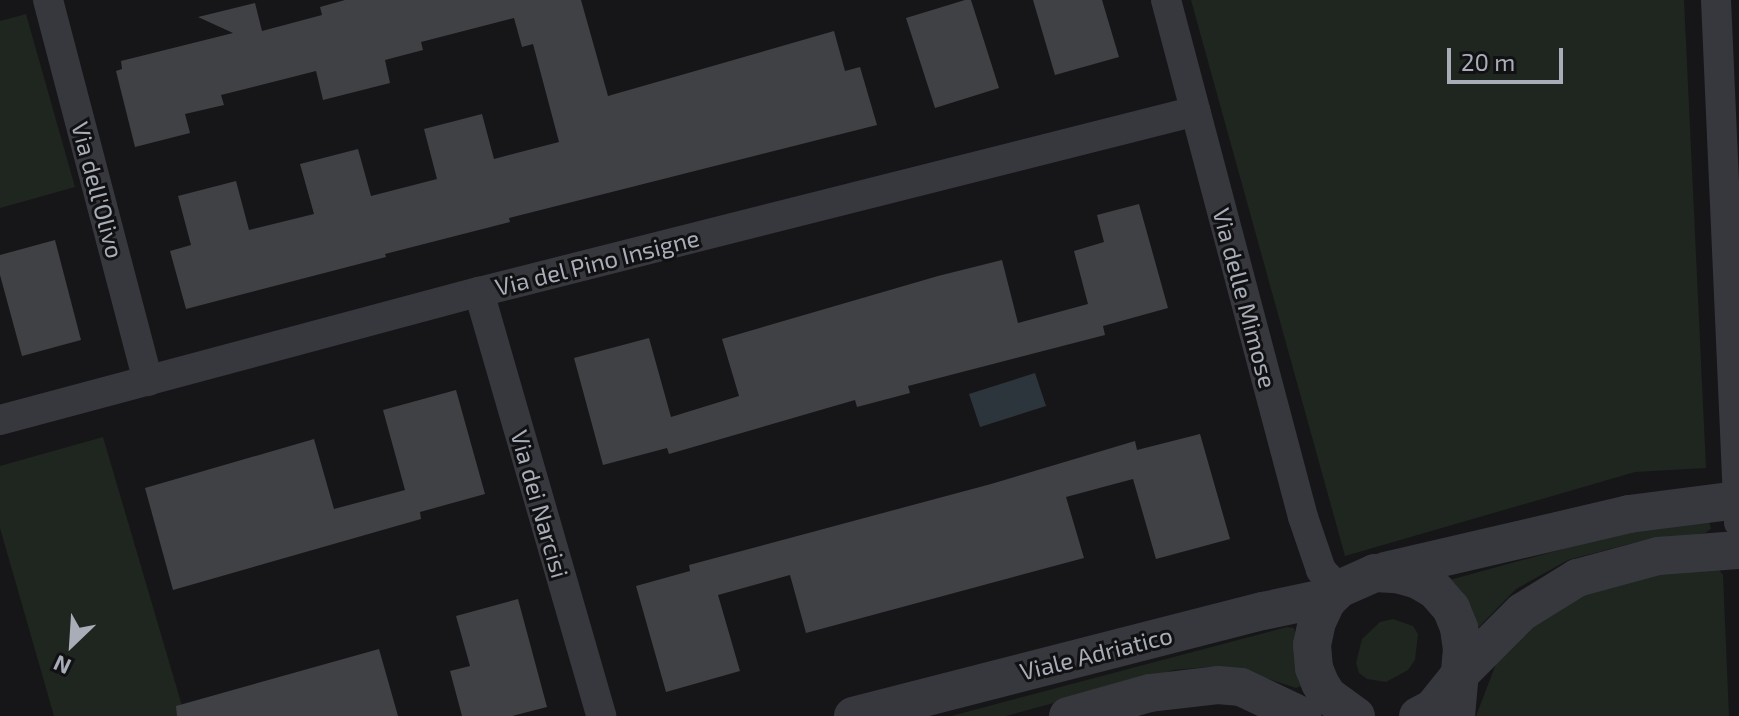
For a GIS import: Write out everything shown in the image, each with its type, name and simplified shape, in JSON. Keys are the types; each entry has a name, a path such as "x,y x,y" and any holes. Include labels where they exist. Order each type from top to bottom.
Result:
{"street":[{"name":"Via dell'Olivo","path":"48,0 148,381"},
{"name":"Via delle Mimose","path":"1166,0 1303,517 1321,570 1339,589"},
{"path":"1375,573 1629,514 1738,507 1716,0"},
{"name":"Via del Pino Insigne","path":"0,420 479,292 1196,111"},
{"name":"Via dei Narcisi","path":"479,292 601,716"},
{"path":"1418,716 1433,708 1461,673 1522,612 1577,578 1658,556 1739,550"},
{"path":"1375,573 1397,574 1418,580 1436,591 1451,608 1459,628 1461,673 1456,716"},
{"name":"Viale Adriatico","path":"853,716 1324,598 1375,573"},
{"path":"1330,711 1314,668 1312,645 1317,622 1339,589"},
{"path":"1068,716 1150,693 1218,685 1241,687 1330,711"}],"shaded area":[{"path":"1191,0 1684,0 1706,468 1635,472 1345,556"},
{"path":"26,14 75,187 0,208 0,21"},
{"path":"1035,373 1046,406 980,427 969,394"},
{"path":"103,437 185,716 54,716 0,528 0,466"},
{"path":"1708,517 1711,529 1705,533 1633,543 1568,560 1516,589 1474,632 1446,581 1654,524"},
{"path":"1716,566 1723,575 1729,716 1476,716 1496,664 1549,607 1625,577"},
{"path":"1393,619 1413,626 1418,634 1415,660 1408,670 1386,682 1367,679 1359,673 1356,663 1362,639 1380,622"},
{"path":"1287,627 1294,628 1306,678 1304,685 1296,688 1253,674 1208,667 1174,670 1006,716 951,716"}],"building":[{"path":"345,0 581,0 608,96 834,31 845,71 860,67 877,125 509,218 510,222 385,254 386,257 186,309 170,251 191,245 178,196 236,181 249,230 314,214 300,164 358,149 371,196 437,179 424,129 482,114 494,159 559,142 533,44 522,47 514,18 421,42 423,50 385,60 390,83 323,100 316,71 221,95 224,105 185,114 190,133 135,147 116,71 122,69 121,61 233,33 198,17 255,3 262,31 322,15 320,7"},
{"path":"971,0 999,88 935,108 906,18"},
{"path":"1033,0 1102,0 1119,57 1055,75"},
{"path":"1139,204 1168,308 1103,326 1105,335 908,386 910,393 857,407 855,400 669,454 667,448 603,465 574,358 649,338 671,417 739,396 722,339 938,276 1002,260 1018,323 1088,304 1074,251 1104,242 1097,215"},
{"path":"55,240 81,340 22,356 0,275 0,255"},
{"path":"456,390 485,494 420,512 421,519 173,590 145,488 314,439 334,509 405,490 383,410"},
{"path":"1200,434 1230,539 1156,559 1133,479 1066,497 1084,558 806,633 790,575 718,595 740,671 666,692 636,586 690,571 689,565 991,484 1135,441 1137,450"},
{"path":"518,599 547,707 512,716 462,716 450,671 470,666 456,616"},
{"path":"379,649 398,716 177,716 176,706"}]}
